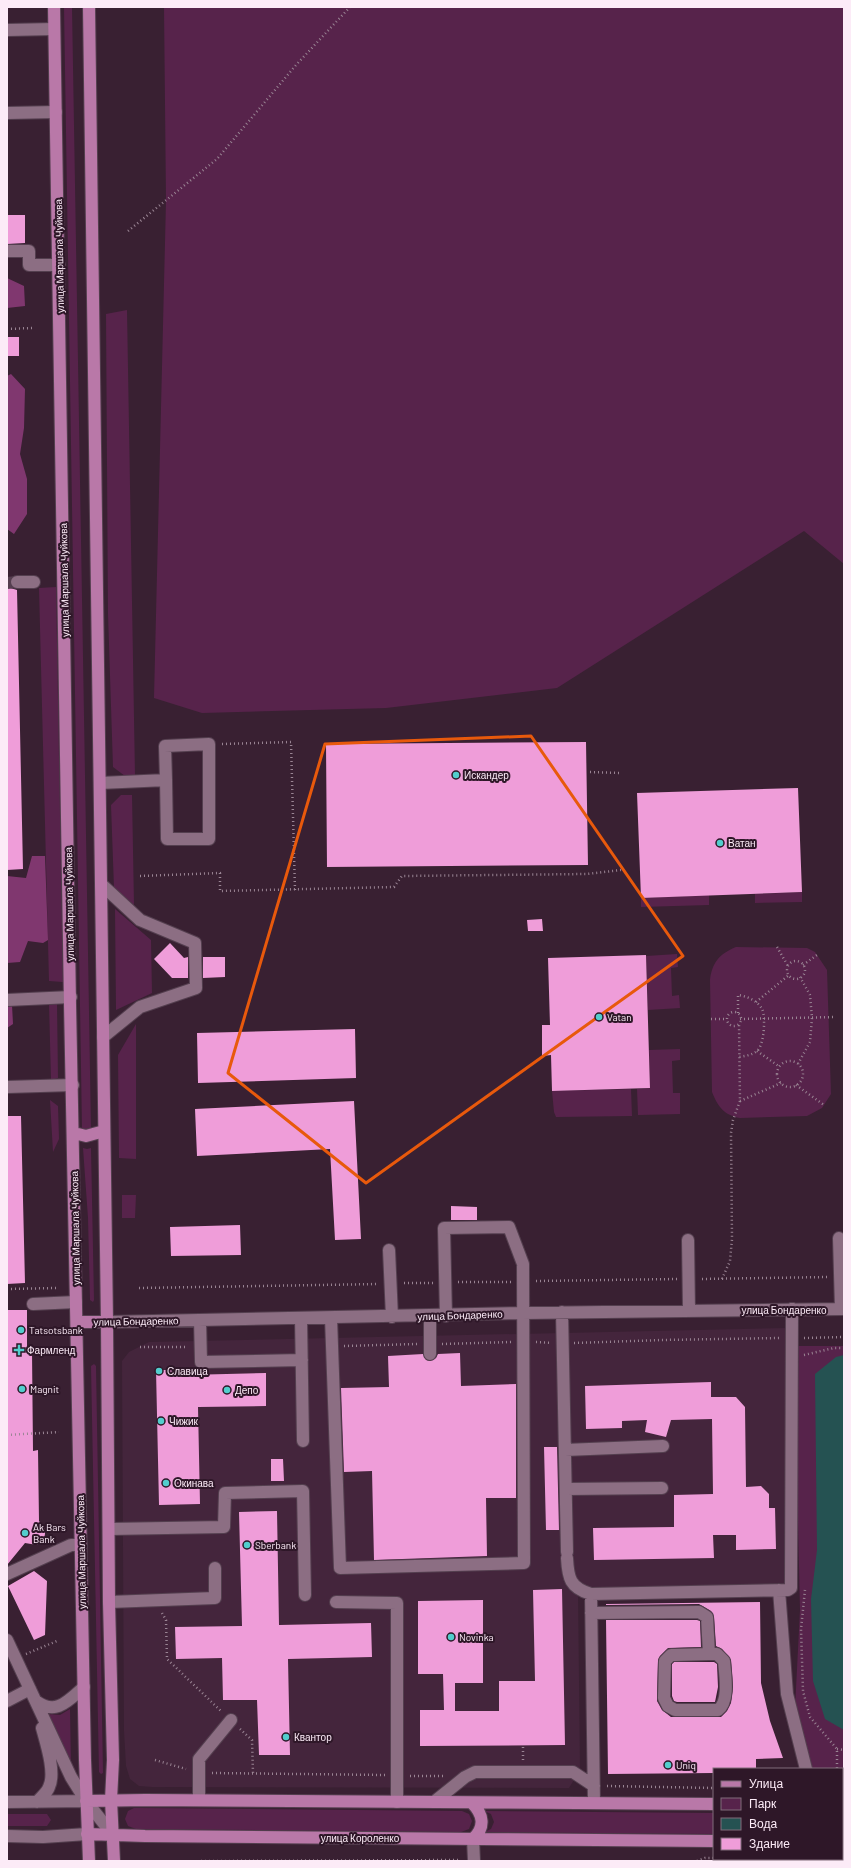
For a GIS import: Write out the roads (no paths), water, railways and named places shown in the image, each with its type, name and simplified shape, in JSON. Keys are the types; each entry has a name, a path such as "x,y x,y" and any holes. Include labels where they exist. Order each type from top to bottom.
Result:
{"main road":[{"name":"улица Маршала Чуйкова","path":"54,7 76,1302 86,1801 89,1861"},
{"path":"89,7 107,1322 109,1602 113,1760 111,1800 114,1861"},
{"path":"74,1133 86,1136 104,1132"},
{"name":"улица Бондаренко","path":"77,1322 107,1322"},
{"path":"86,1801 199,1800 713,1804"},
{"path":"472,1803 480,1813 482,1821 480,1831 473,1839"},
{"name":"улица Короленко","path":"88,1834 713,1841"}],"street":[{"path":"7,30 54,28"},
{"path":"7,113 56,112"},
{"path":"7,251 29,251 29,265 59,265"},
{"path":"17,582 34,582"},
{"path":"209,744 209,839 167,839 166,780 165,746 209,744"},
{"path":"100,783 166,780"},
{"path":"101,884 140,920 195,943 196,988 140,1007 103,1037"},
{"path":"7,1000 71,997"},
{"path":"7,1087 73,1085"},
{"path":"331,1318 340,1568 524,1563 523,1264 509,1227 444,1228 446,1316"},
{"path":"839,1238 843,1309"},
{"path":"688,1240 689,1311"},
{"path":"389,1250 392,1317"},
{"path":"33,1304 76,1302"},
{"path":"562,1312 567,1574 572,1582 583,1592 591,1594 788,1590 793,1586 792,1309"},
{"name":"улица Бондаренко","path":"107,1322 446,1316 524,1312 843,1309"},
{"path":"430,1316 430,1349"},
{"path":"301,1318 303,1441"},
{"path":"200,1320 201,1362 302,1360"},
{"path":"565,1450 663,1446"},
{"path":"566,1489 662,1488"},
{"path":"109,1529 224,1527 225,1492 303,1491 305,1595"},
{"path":"7,1574 71,1545 81,1545"},
{"path":"109,1602 215,1598 215,1568"},
{"path":"779,1590 787,1694 806,1768"},
{"path":"591,1594 594,1803"},
{"path":"336,1602 397,1604 397,1802"},
{"path":"591,1613 704,1613 708,1617 709,1622 709,1654"},
{"path":"7,1640 62,1759 86,1801 113,1835"},
{"path":"675,1654 709,1654 717,1654 724,1661 725,1697 723,1705 718,1710 675,1710 671,1708 666,1703 664,1698 665,1661 671,1655 675,1654"},
{"path":"36,1702 42,1706 50,1708 60,1707 84,1688"},
{"path":"7,1701 30,1689"},
{"path":"36,1702 50,1764 51,1782 49,1789 37,1802"},
{"path":"199,1800 199,1760 231,1720"},
{"path":"434,1802 465,1776 476,1772 573,1772 594,1786"},
{"path":"7,1802 86,1801"},
{"name":"улица Короленко","path":"7,1836 43,1837 88,1834"},
{"path":"473,1839 474,1860"}],"water":[{"path":"844,1355 844,1730 825,1719 813,1681 811,1599 817,1550 815,1374 836,1357"}],"tunnel":[{"path":"7,583 17,582"}],"place":[{"name":"Искандер","path":"456,775"},
{"name":"Ватан","path":"720,843"},
{"name":"Vatan","path":"599,1017"},
{"name":"Tatsotsbank","path":"21,1330"},
{"name":"Фармленд","path":"19,1350"},
{"name":"Славица","path":"159,1371"},
{"name":"Magnit","path":"22,1389"},
{"name":"Депо","path":"227,1390"},
{"name":"Чижик","path":"161,1421"},
{"name":"Окинава","path":"166,1483"},
{"name":"Ak Bars Bank","path":"25,1533"},
{"name":"Sberbank","path":"247,1545"},
{"name":"Novinka","path":"451,1637"},
{"name":"Квантор","path":"286,1737"},
{"name":"Uniq","path":"668,1765"}]}
